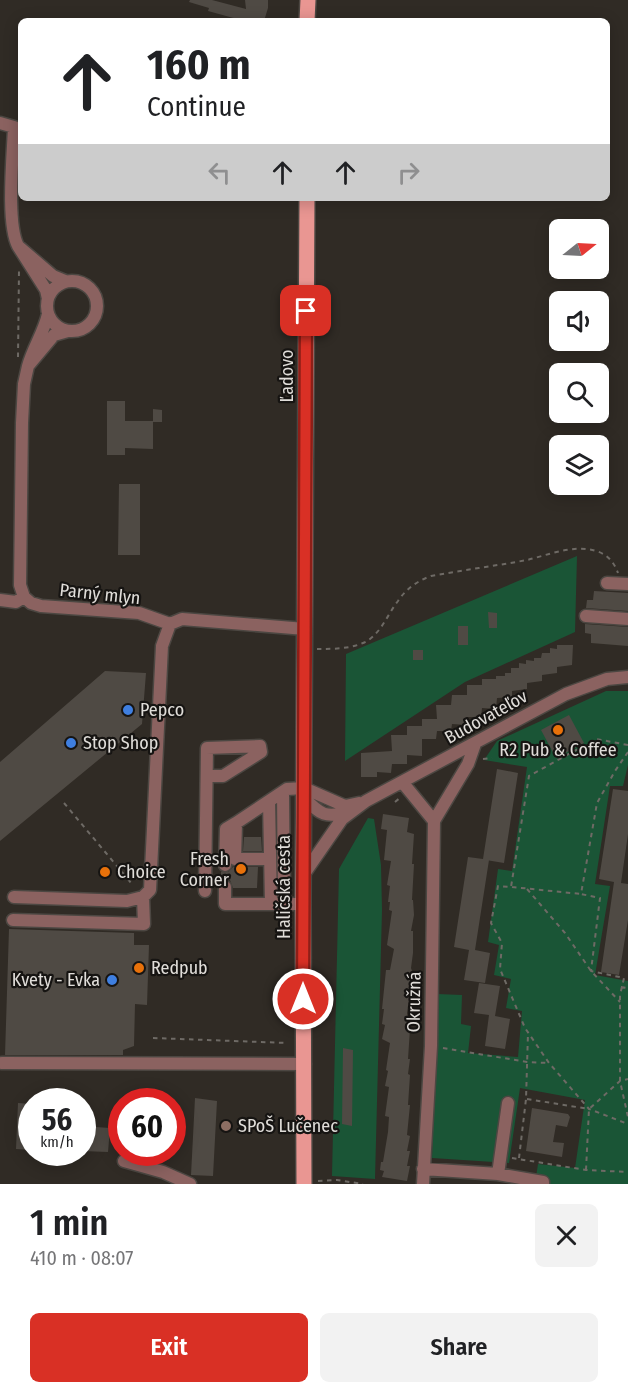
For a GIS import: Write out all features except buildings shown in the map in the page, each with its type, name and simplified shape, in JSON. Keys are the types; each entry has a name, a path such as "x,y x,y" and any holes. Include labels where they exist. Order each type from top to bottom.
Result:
{"main road":[{"path":"308,0 308,18"},
{"name":"Ľadovo","path":"305,628 307,201"},
{"name":"Haličská cesta","path":"305,628 304,1064 310,1183"}],"street":[{"path":"0,123 14,127 6,214 13,237 46,290 48,299 45,325 23,366 20,577 24,597"},
{"path":"18,246 53,276 65,282"},
{"path":"23,366 54,335 88,325 95,315 97,303 88,287 77,281 65,282 54,288 48,299"},
{"path":"48,314 54,324 68,331"},
{"path":"607,583 625,584"},
{"name":"Parný mlyn","path":"0,600 16,602 24,597 38,606 139,614 170,624 182,619 305,628"},
{"path":"586,616 628,619"},
{"path":"14,897 127,901 143,897 150,890 162,646 170,624"},
{"name":"Budovateľov","path":"304,874 342,819 366,801 566,694 606,679 628,677"},
{"name":"Okružná","path":"423,1184 431,1046 435,821 468,764 475,744"},
{"path":"205,891 207,776"},
{"path":"403,783 435,821"},
{"path":"277,903 283,792"},
{"path":"225,865 226,829 283,792 304,793 321,814 333,816 350,812"},
{"name":"Budovateľov","path":"304,793 345,806 366,801"},
{"path":"269,801 269,859 277,903"},
{"path":"236,823 235,859 269,859"},
{"path":"225,887 225,904 303,904"},
{"path":"13,920 144,924 143,897"},
{"path":"2,1063 304,1064"},
{"path":"498,1174 508,1103"},
{"path":"142,1166 163,1172 190,1184"},
{"path":"423,1169 498,1174 543,1182 543,1184"}],"path":[{"path":"18,246 23,366"},
{"path":"304,650 364,643 380,630 406,591 418,581 431,576 529,559 554,552 582,549 595,550 606,555 613,562 625,584"},
{"path":"512,887 530,776 596,739 628,745"},
{"path":"581,894 597,803 628,752"},
{"path":"64,803 132,884"},
{"path":"586,1170 589,1109 549,1064 528,1032 500,969 502,943 491,923 498,886 600,898 591,971"},
{"path":"527,889 565,933 591,971 620,1002"},
{"path":"591,971 624,978 620,1002 620,1081 628,1117"},
{"path":"621,987 628,988"},
{"path":"519,1158 526,1100 528,1032"},
{"path":"153,1038 287,1042"},
{"path":"431,1046 549,1064"},
{"path":"589,1109 620,1081 628,1079"},
{"path":"526,1100 589,1109 628,1124"},
{"path":"501,1157 586,1170 628,1172"},
{"path":"310,1183 338,1180 363,1184"}],"green space":[{"path":"577,556 575,632 465,682 345,761 346,654"},
{"path":"606,691 628,691 628,765 623,786 610,786 595,884 610,886 595,975 628,981 628,1184 535,1184 538,1164 575,1168 585,1100 520,1088 509,1163 432,1158 437,994 462,995 461,1024 471,1026 468,1053 518,1057 522,1011 506,1008 511,979 494,975 499,945 488,942 498,869 512,871 527,767 484,760 497,741"},
{"path":"368,818 374,819 381,865 382,910 375,1179 332,1176 339,869"}],"place":[{"name":"Pepco","path":"128,710"},
{"name":"R2 Pub & Coffee","path":"558,730"},
{"name":"Stop Shop","path":"71,743"},
{"name":"Fresh Corner","path":"241,869"},
{"name":"Choice","path":"105,872"},
{"name":"Redpub","path":"139,968"},
{"name":"Kvety - Evka","path":"112,980"},
{"name":"SPoŠ Lučenec","path":"226,1126"}],"route":[{"path":"303,999 306,311"}]}
